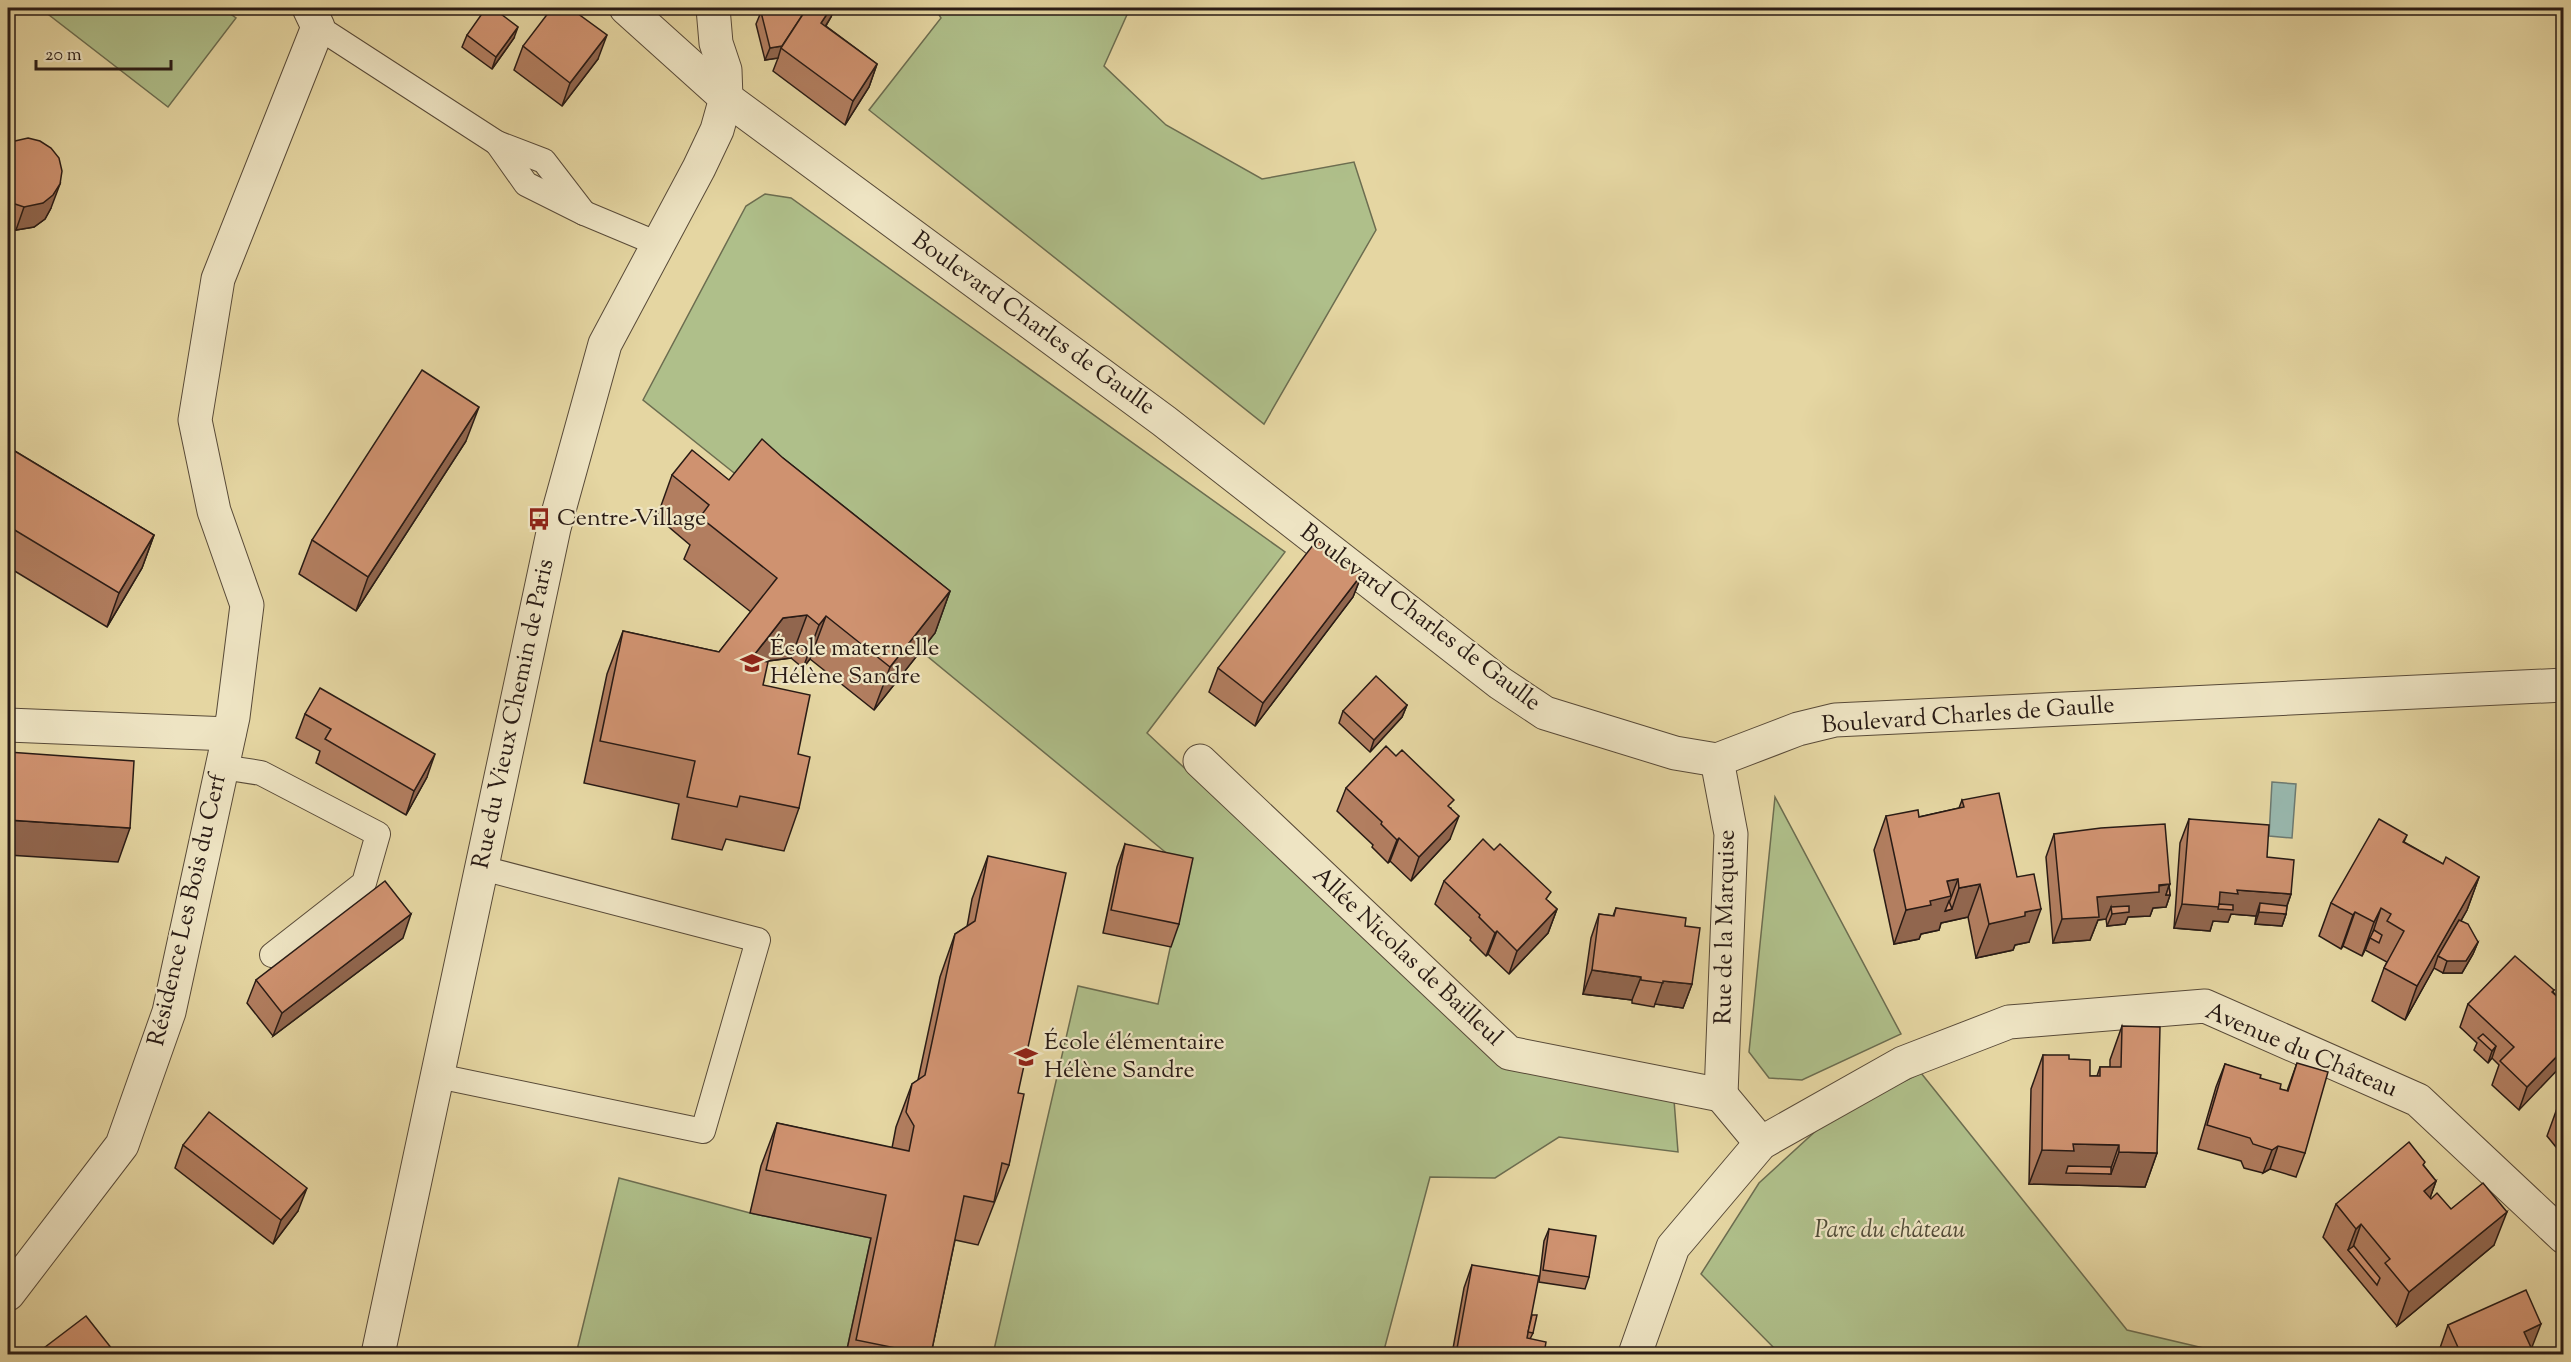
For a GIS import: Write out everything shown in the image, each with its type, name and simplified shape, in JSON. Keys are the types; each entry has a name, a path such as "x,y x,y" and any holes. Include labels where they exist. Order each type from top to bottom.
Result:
{"street":[{"name":"Boulevard Charles de Gaulle","path":"626,8 726,98 1164,421 1490,676 1545,713 1581,726 1675,753 1717,760 1797,729 1835,720 2564,685"},
{"name":"Rue du Vieux Chemin de Paris","path":"378,1354 554,528 605,344 699,168 717,130 726,98 726,70 716,43 713,8"},
{"name":"Résidence Les Bois du Cerf","path":"8,1294 122,1145 169,1012 229,734 247,605 214,511 195,420 218,279 313,17"},
{"path":"8,726 229,734"},
{"name":"Rue de la Marquise","path":"1717,760 1731,834 1721,1095"},
{"name":"Allée Nicolas de Bailleul","path":"1200,761 1509,1053 1721,1095"},
{"name":"Avenue du Château","path":"1635,1354 1673,1247 1761,1143 1903,1063 2009,1022 2205,1006 2418,1100 2564,1237"},
{"path":"1721,1095 1761,1143"}],"lane":[{"path":"313,17 498,143 526,184 584,213 658,244"},
{"path":"222,767 261,773 378,834 364,883 272,955"},
{"path":"438,1076 703,1131 758,940 482,868"}],"green space":[{"path":"40,8 222,8 236,18 168,107"},
{"path":"935,8 1130,8 1104,66 1166,125 1262,179 1354,162 1376,230 1264,424 869,110 941,18"},
{"path":"765,194 791,198 1285,552 1147,733 1506,1069 1674,1100 1678,1152 1559,1137 1495,1178 1430,1177 1383,1354 993,1354 1078,986 1158,1004 1187,870 921,651 934,633 643,400 746,206"},
{"path":"1775,797 1901,1034 1802,1080 1769,1078 1749,1052"},
{"name":"Parc du château","path":"1921,1073 2127,1330 2229,1354 1780,1354 1701,1274 1759,1183 1830,1118"},
{"path":"619,1178 750,1213 871,1238 846,1354 576,1354"}],"water":[{"path":"2272,782 2296,784 2292,838 2269,836"}],"building":[{"path":"486,8 493,8 518,27 496,57 467,35"},
{"path":"552,8 570,8 607,35 570,83 523,46"},
{"path":"777,8 807,8 782,46 770,48 761,12"},
{"path":"807,8 831,8 821,23 877,64 853,101 781,48"},
{"path":"28,138 40,141 51,148 59,158 62,171 60,184 53,195 43,203 24,207 8,200 8,146 15,141"},
{"path":"422,370 479,407 368,577 312,540"},
{"path":"762,439 950,591 890,667 826,616 819,625 807,615 783,618 751,659 768,662 763,685 810,695 798,754 810,757 799,808 740,796 737,807 687,797 695,761 600,741 623,631 719,652 777,578 700,517 709,505 672,475 692,450 729,480"},
{"path":"8,447 154,535 119,593 8,526"},
{"path":"1317,540 1362,574 1263,703 1218,668"},
{"path":"1376,676 1407,705 1374,740 1343,711"},
{"path":"320,688 435,754 414,791 325,739 331,729 305,714"},
{"path":"1386,746 1396,756 1402,750 1454,800 1448,806 1459,816 1419,857 1399,838 1397,840 1381,824 1382,822 1346,788"},
{"path":"8,752 134,761 130,828 8,820"},
{"path":"1999,793 2017,877 2034,874 2041,909 2025,912 2025,916 1989,924 1980,884 1959,888 1958,879 1947,881 1951,896 1930,901 1931,905 1906,910 1886,816 1918,810 1919,817 1964,807 1962,800"},
{"path":"2189,819 2269,825 2267,857 2294,860 2291,894 2237,890 2238,894 2220,892 2219,907 2182,904"},
{"path":"2379,819 2407,835 2403,842 2443,864 2446,857 2479,877 2417,986 2384,968 2404,931 2387,921 2391,914 2381,908 2374,922 2355,912 2353,915 2331,903"},
{"path":"2165,824 2170,884 2159,885 2159,892 2097,897 2099,917 2062,919 2054,834"},
{"path":"1483,839 1494,850 1500,844 1551,892 1546,899 1557,909 1517,951 1497,931 1495,933 1479,917 1480,915 1444,881"},
{"path":"1125,844 1193,858 1179,924 1111,910"},
{"path":"988,856 1066,873 1018,1093 1024,1094 1009,1165 1002,1163 994,1202 964,1196 931,1354 925,1354 856,1340 886,1195 766,1170 777,1123 909,1151 914,1126 906,1112 912,1084 925,1075 955,934 975,921"},
{"path":"385,881 411,914 282,1013 256,980"},
{"path":"1949,901 1952,909 1945,911"},
{"path":"2260,903 2287,906 2286,914 2259,912"},
{"path":"2219,904 2233,905 2233,910 2218,909"},
{"path":"2129,906 2129,912 2112,914 2111,907"},
{"path":"1616,908 1686,918 1685,926 1700,928 1692,984 1641,980 1641,977 1592,970 1599,914 1614,916"},
{"path":"2459,920 2468,924 2478,942 2466,961 2447,961 2438,956"},
{"path":"2374,930 2382,935 2379,943 2370,938"},
{"path":"2515,956 2554,990 2552,992 2564,1003 2564,1049 2527,1087 2500,1061 2514,1047 2468,1004"},
{"path":"2122,1026 2160,1027 2157,1153 2119,1152 2119,1145 2073,1144 2074,1151 2042,1150 2043,1055 2069,1055 2069,1059 2090,1060 2090,1076 2100,1076 2100,1067 2121,1067"},
{"path":"2483,1034 2496,1046 2492,1051 2478,1038"},
{"path":"2297,1063 2328,1072 2305,1153 2278,1146 2272,1150 2253,1144 2250,1138 2207,1125 2225,1064 2261,1075 2260,1078 2281,1084 2280,1089 2288,1091"},
{"path":"209,1112 307,1188 281,1220 183,1145"},
{"path":"2409,1142 2436,1181 2424,1191 2431,1199 2437,1193 2451,1209 2483,1183 2507,1212 2409,1292 2385,1263 2390,1259 2361,1224 2356,1229 2336,1204"},
{"path":"2068,1166 2111,1167 2111,1174 2066,1173"},
{"path":"1549,1229 1596,1236 1589,1277 1543,1270"},
{"path":"2354,1246 2380,1278 2377,1285 2348,1250"},
{"path":"1472,1265 1539,1276 1527,1338 1546,1342 1544,1354 1456,1354"},
{"path":"2526,1290 2541,1324 2524,1332 2534,1354 2461,1354 2448,1325"},
{"path":"1532,1315 1537,1315 1533,1333 1528,1332"},
{"path":"86,1316 116,1354 36,1354"}],"place":[{"name":"Centre-Village","path":"539,519"},
{"name":"École maternelle Hélène Sandre","path":"752,663"},
{"name":"École élémentaire Hélène Sandre","path":"1026,1057"}]}
